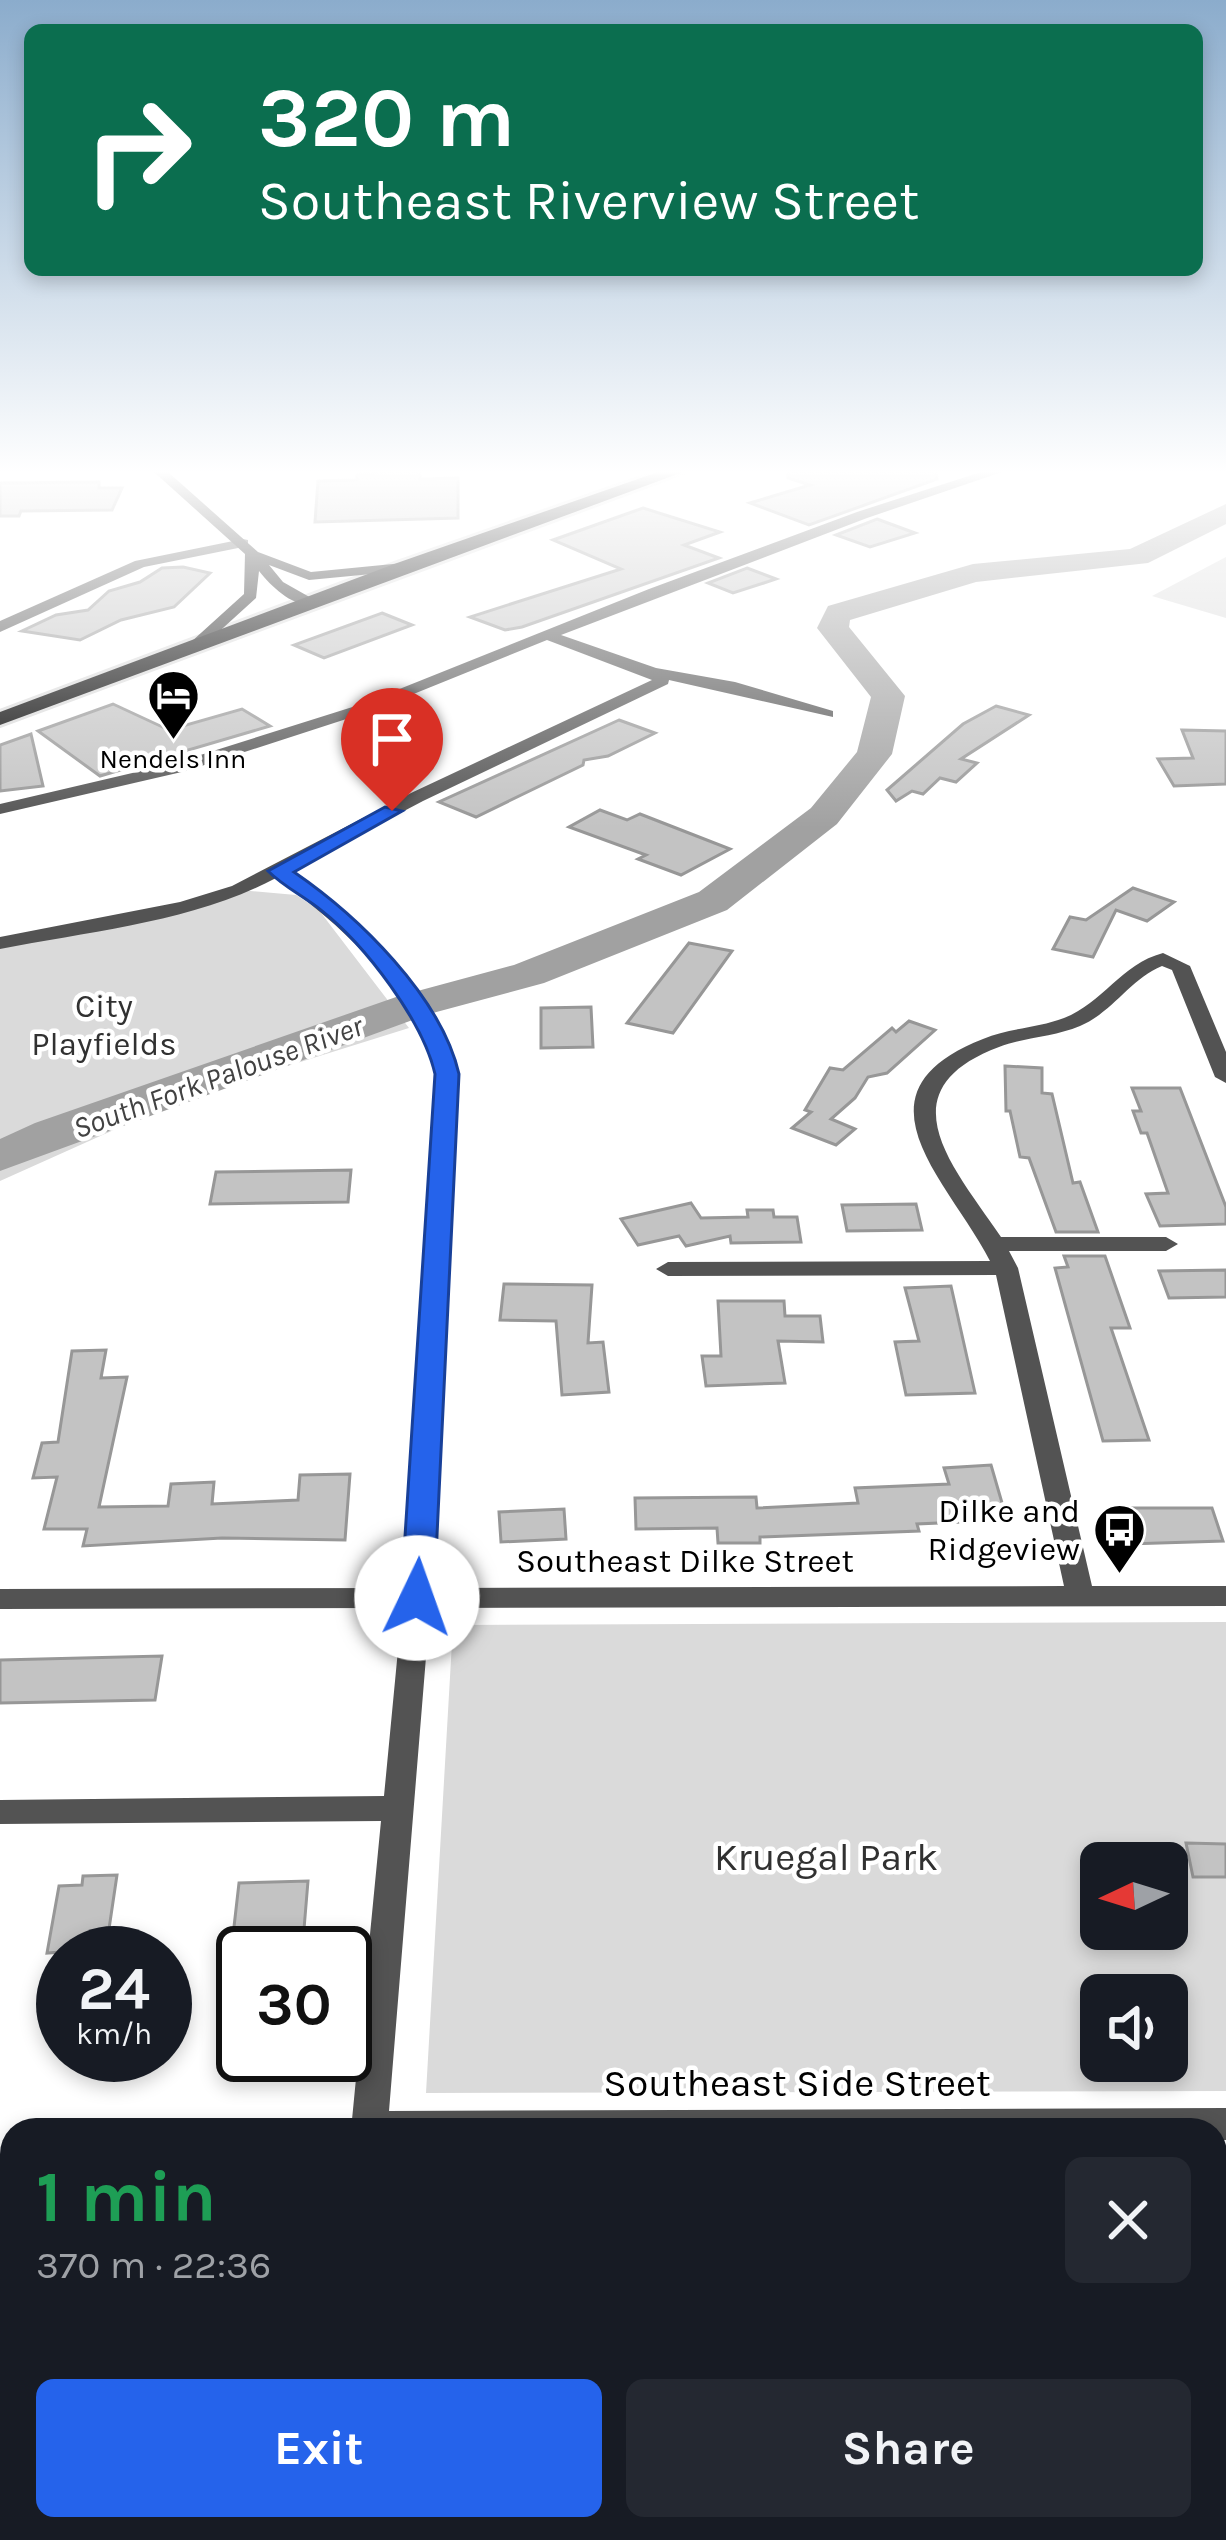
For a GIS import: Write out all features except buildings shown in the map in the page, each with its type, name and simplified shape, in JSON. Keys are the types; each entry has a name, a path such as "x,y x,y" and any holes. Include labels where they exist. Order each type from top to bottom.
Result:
{"main road":[{"path":"196,645 246,603 251,591"},
{"path":"289,591 308,602"},
{"path":"0,719 338,591"}],"street":[{"path":"0,627 81,591"},
{"path":"0,809 180,767 271,739 368,707 667,591"},
{"path":"550,636 653,672 735,687 827,714"},
{"path":"0,943 184,907 239,890 417,797 662,681 653,672"},
{"path":"279,871 332,908 394,976 441,1047 447,1074 417,1598 370,2118"},
{"path":"1080,1594 1002,1256 929,1151 920,1122 924,1096 937,1074 988,1044 1074,1022 1099,1008 1132,971 1163,958 1180,966 1226,1077"},
{"path":"668,1269 1002,1256 1166,1244"},
{"name":"Southeast Dilke Street","path":"0,1599 1226,1596"},
{"path":"0,1812 398,1808"}],"green space":[{"path":"1162,591 1226,591 1226,618 1152,596"},
{"name":"City Playfields","path":"239,890 296,895 318,909 409,1028 185,1098 0,1181 0,943"},
{"name":"Kruegal Park","path":"1226,1622 1226,2091 426,2093 453,1625"}],"waterway":[{"name":"South Fork Palouse River","path":"0,1157 52,1133 414,1005 529,974 713,901 824,816 874,754 888,696 832,622 839,613 914,591"}],"place":[{"name":"Nendels Inn","path":"173,742"},
{"name":"Dilke and Ridgeview","path":"1119,1576"}],"route":[{"path":"392,811 279,871 332,908 372,946 441,1047 447,1074 417,1598"}]}
